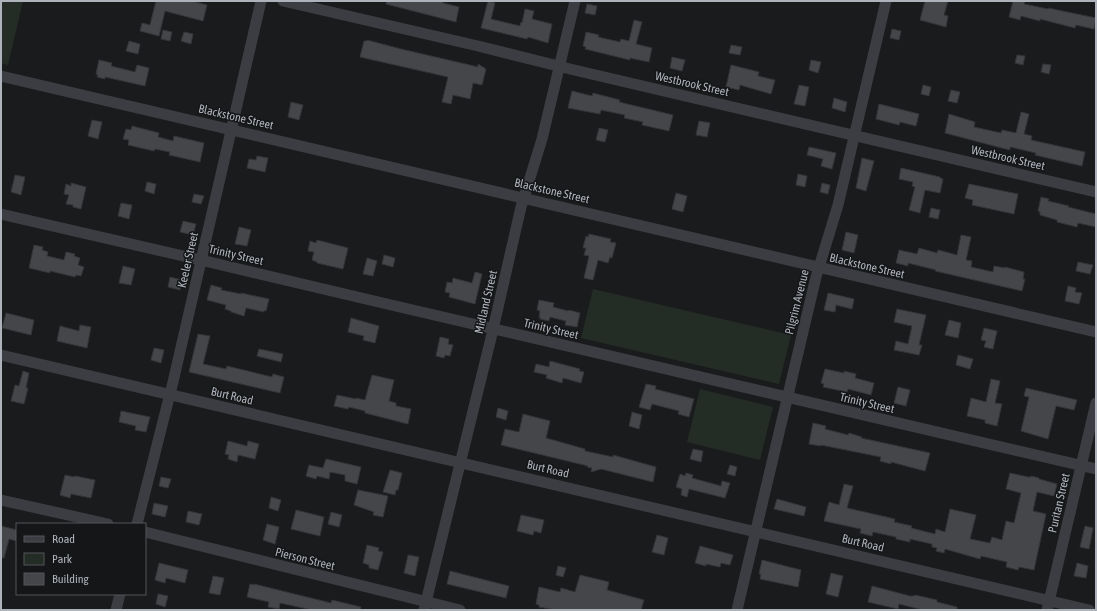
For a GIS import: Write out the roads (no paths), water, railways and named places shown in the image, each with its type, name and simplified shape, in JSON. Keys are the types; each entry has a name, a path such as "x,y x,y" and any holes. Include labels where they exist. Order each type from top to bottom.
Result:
{"street":[{"name":"Keeler Street","path":"137,523 170,394 261,1"},
{"name":"Westbrook Street","path":"283,1 472,44 854,136 1096,192"},
{"name":"Midland Street","path":"425,606 524,198 542,139 575,1"},
{"name":"Pilgrim Avenue","path":"737,610 819,268 838,205 886,1"},
{"name":"Blackstone Street","path":"1,76 1096,332"},
{"name":"Trinity Street","path":"1,214 1096,469"},
{"name":"Burt Road","path":"1,355 756,531 1048,605 1089,610"},
{"name":"Puritan Street","path":"1048,605 1096,403"},
{"path":"1,500 104,523"},
{"name":"Pierson Street","path":"146,532 425,606 460,610"},
{"path":"116,610 120,595"}]}
